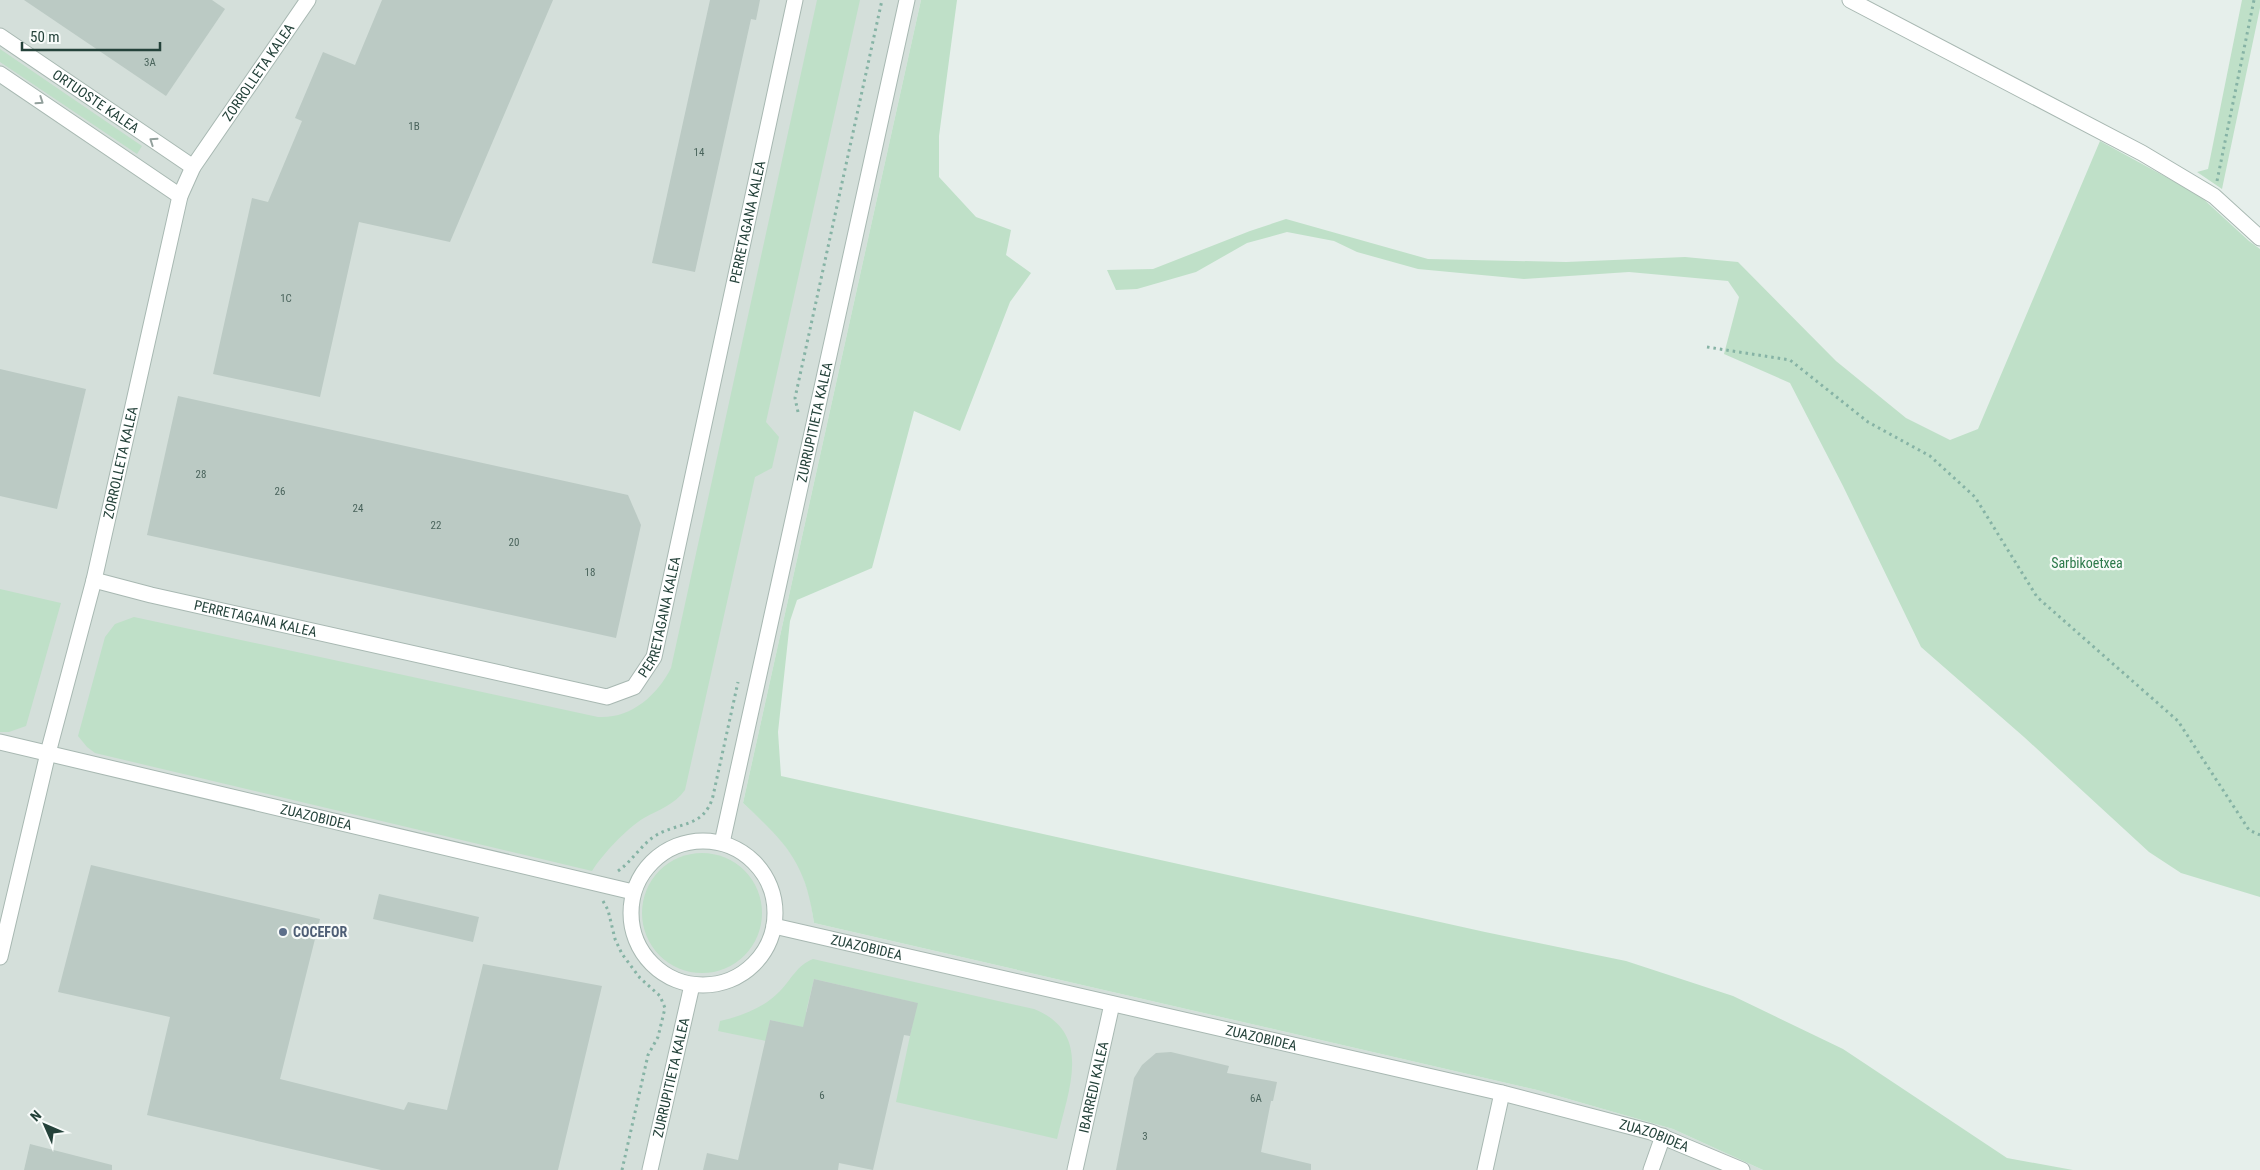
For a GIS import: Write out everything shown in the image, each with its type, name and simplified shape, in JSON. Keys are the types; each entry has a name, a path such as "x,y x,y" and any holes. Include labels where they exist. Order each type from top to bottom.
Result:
{"street":[{"name":"ZORROLLETA KALEA","path":"0,957 48,753 94,580 180,196 193,167 308,0"},
{"name":"PERRETAGANA KALEA","path":"94,580 160,597 607,697 634,687 654,657 795,0"},
{"name":"ZURRUPITIETA KALEA","path":"722,843 907,0"},
{"path":"1850,0 2142,153 2214,196 2260,238"},
{"name":"ORTUOSTE KALEA","path":"0,36 193,167"},
{"path":"0,74 180,196"},
{"name":"ZUAZOBIDEA","path":"0,742 606,887 634,892"},
{"path":"700,841 722,843 738,850 753,861 764,875 772,891 775,909 774,926 768,944 758,960 745,972 719,983 692,985 675,980 659,972 642,952 632,928 630,910 634,892 643,872 658,856 678,846 700,841"},
{"name":"ZUAZOBIDEA","path":"774,926 1502,1093 1662,1136 1740,1170"},
{"name":"ZURRUPITIETA KALEA","path":"650,1170 692,985"},
{"name":"IBARREDI KALEA","path":"1075,1170 1112,1004"},
{"path":"1485,1170 1502,1093"},
{"path":"1651,1170 1662,1136"}],"path":[{"path":"796,420 798,410 795,398 882,0"},
{"path":"2214,196 2254,0"},
{"path":"1707,347 1790,360 1868,422 1930,456 1975,497 2037,597 2178,721 2249,830 2260,835"},
{"path":"622,1170 648,1055 658,1037 665,1008 660,996 640,978 622,954 615,939 608,910 602,902 609,876 626,866 641,847 654,837 672,828 693,823 700,819 708,809 713,796 740,677"}],"shaded area":[{"path":"0,0 921,0 743,803 775,832 799,865 810,897 814,923 1537,1090 1673,1129 1763,1170 0,1170"}],"green space":[{"path":"817,0 860,0 766,422 779,437 772,468 755,477 685,790 681,795 630,828 608,850 592,871 95,753 87,747 78,736 105,637 115,624 134,617 598,717 610,717 631,710 641,704 658,688 671,668"},
{"path":"921,0 957,0 939,136 939,177 976,217 1011,230 1006,255 1031,273 1010,302 960,431 914,411 872,568 797,600 790,621 778,732 781,776 1485,932 1626,961 1733,996 1843,1049 2007,1158 2073,1170 1763,1170 1673,1129 1537,1090 814,923 806,885 792,855 771,830 743,803"},
{"path":"2242,0 2260,0 2260,8 2222,189 2197,172 2208,169"},
{"path":"0,49 142,146 137,154 0,62"},
{"name":"Sarbikoetxea","path":"2100,141 2199,195 2260,249 2260,897 2181,873 2149,852 2024,737 1921,647 1843,486 1790,383 1724,354 1739,297 1728,281 1629,272 1524,279 1418,269 1357,252 1334,241 1287,232 1247,243 1196,272 1137,289 1116,290 1107,270 1153,269 1286,219 1428,259 1566,262 1685,257 1738,262 1836,361 1906,418 1950,440 1978,429"},
{"path":"0,589 61,603 26,726 9,732 0,732"},
{"path":"702,853 725,857 745,870 758,890 762,913 758,936 745,956 725,969 702,973 679,969 659,956 646,936 642,913 646,890 659,870 679,857"},
{"path":"813,959 1034,1009 1053,1020 1064,1033 1071,1048 1072,1065 1070,1083 1057,1139 896,1102 917,1003 814,979 806,1012 857,1024 854,1039 770,1020 766,1041 718,1031 720,1021 736,1017 760,1007 780,991 798,969"}],"building":[{"path":"24,0 212,0 225,9 166,96"},
{"path":"382,0 553,0 450,242 359,222 320,397 213,374 252,198 268,202 302,121 295,118 323,52 355,65"},
{"path":"710,0 760,0 756,20 751,19 695,272 652,263"},
{"path":"0,369 86,389 57,509 0,496"},
{"path":"178,396 628,495 641,525 616,638 147,535"},
{"path":"91,865 320,919 280,1079 404,1110 408,1102 447,1110 483,964 602,986 558,1170 381,1170 147,1115 170,1017 58,992"},
{"path":"379,894 479,917 473,942 373,919"},
{"path":"814,979 918,1003 910,1036 904,1035 873,1170 839,1163 838,1170 703,1170 707,1153 738,1160 770,1020 803,1027"},
{"path":"1171,1052 1229,1066 1227,1073 1277,1082 1273,1101 1271,1101 1261,1152 1311,1164 1311,1170 1116,1170 1134,1078 1142,1065 1156,1053"},
{"path":"30,1144 112,1165 112,1170 24,1170"}],"place":[{"name":"COCEFOR","path":"283,932"}]}
